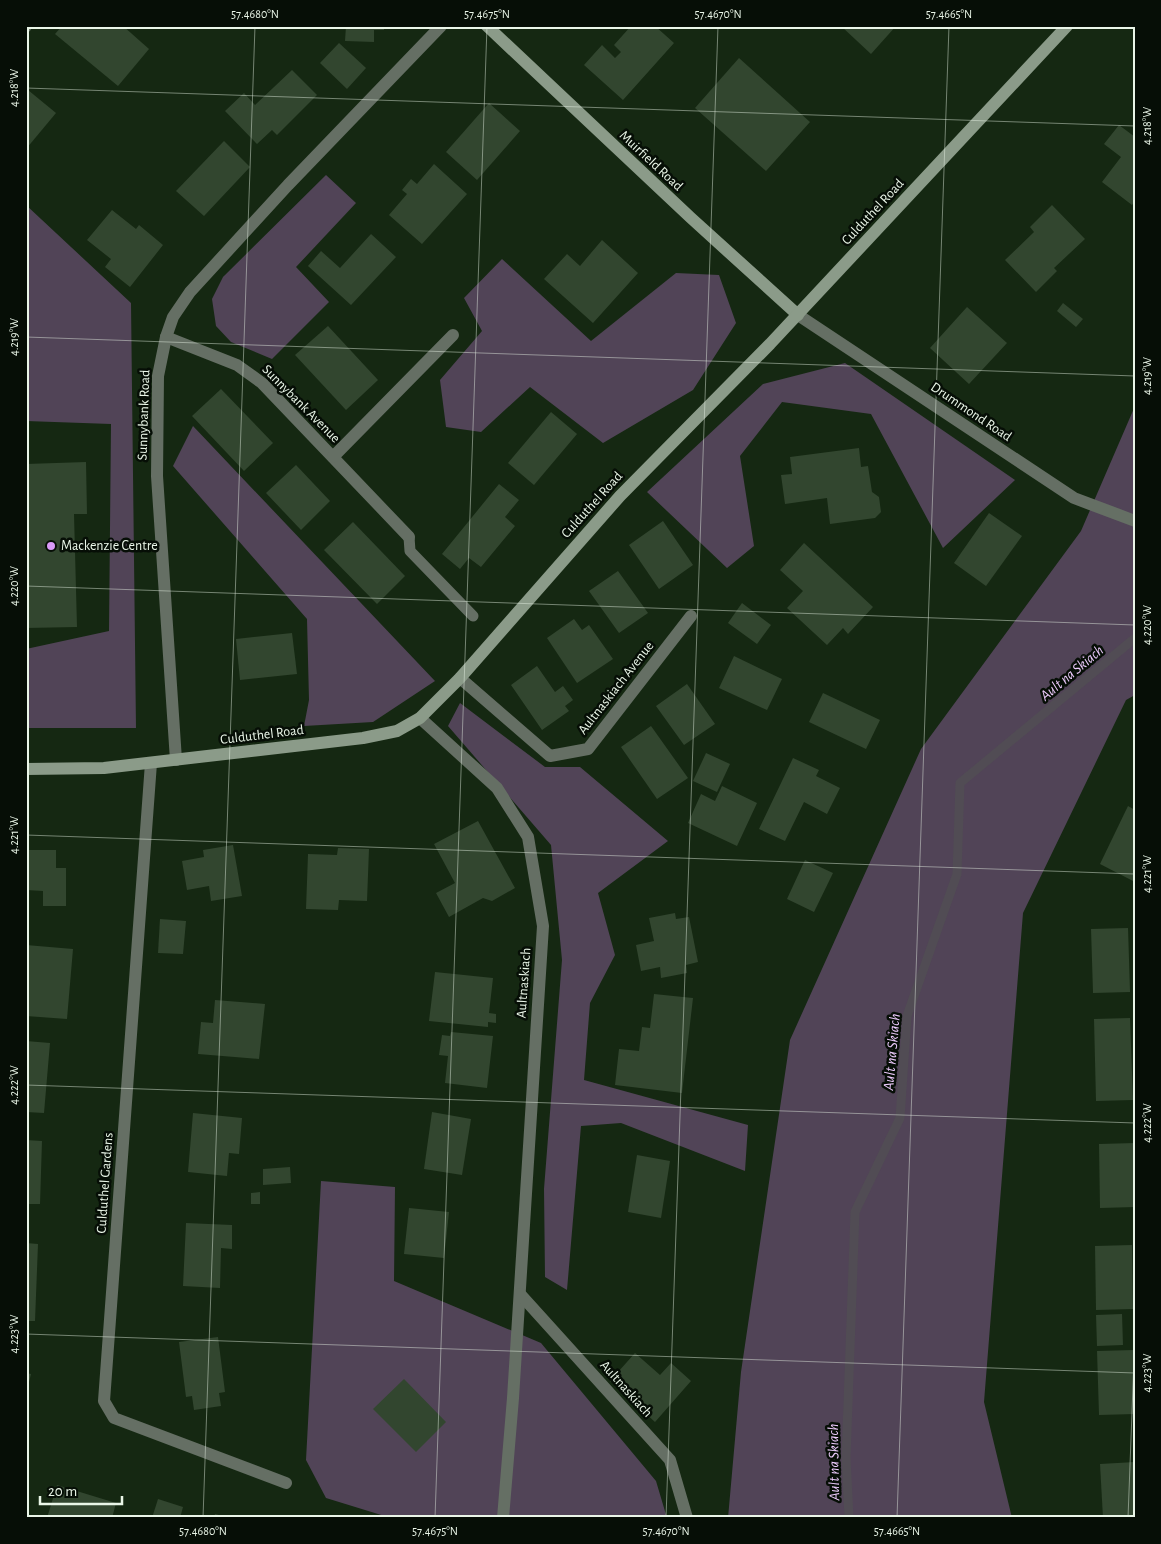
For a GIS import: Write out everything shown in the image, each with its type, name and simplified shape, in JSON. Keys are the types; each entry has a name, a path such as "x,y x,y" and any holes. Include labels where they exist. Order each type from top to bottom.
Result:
{"main road":[{"name":"Muirfield Road","path":"486,26 691,218 798,314"},
{"name":"Culduthel Road","path":"26,769 104,768 151,764 363,738 397,731 420,718 460,678 620,496 798,314 1067,26"}],"street":[{"name":"Sunnybank Road","path":"176,760 157,476 158,376 172,317 190,292 288,184 441,26"},
{"name":"Drummond Road","path":"798,314 1074,498 1135,521"},
{"name":"Sunnybank Avenue","path":"333,457 453,335"},
{"name":"Sunnybank Avenue","path":"166,337 243,369 262,383 409,538"},
{"name":"Aultnaskiach Avenue","path":"460,678 550,756 588,749 691,616"},
{"name":"Aultnaskiach","path":"420,718 497,788 528,838 543,926 520,1294 502,1518"},
{"name":"Culduthel Gardens","path":"151,764 104,1401 114,1418 286,1483"},
{"name":"Aultnaskiach","path":"520,1294 670,1460 687,1518"}],"lane":[{"path":"409,538 410,551 473,616"}],"shaded area":[{"path":"326,175 356,203 296,267 329,302 272,359 231,342 216,326 212,299 223,277"},
{"path":"26,205 131,303 136,728 26,728 26,649 109,631 111,424 26,421"},
{"path":"502,259 591,341 676,273 719,275 736,323 693,390 603,443 530,387 481,432 446,427 440,380 482,331 464,298"},
{"path":"845,363 1015,480 943,548 871,414 782,402 740,456 754,546 727,568 647,492 763,384"},
{"path":"1135,406 1135,695 1126,700 1023,913 984,1402 1012,1518 728,1518 741,1372 790,1040 921,749 1081,531"},
{"path":"193,426 435,681 373,722 304,726 309,700 307,619 173,466"},
{"path":"460,703 545,767 580,767 668,841 598,893 615,955 590,1003 584,1080 748,1125 745,1171 621,1123 581,1126 567,1290 545,1277 544,1189 562,960 551,845 448,726"},
{"path":"321,1181 395,1187 394,1281 541,1343 656,1481 667,1518 391,1518 326,1498 306,1460"}],"building":[{"path":"62,26 123,26 149,49 118,86 55,34"},
{"path":"346,26 384,26 384,30 374,30 374,42 345,41"},
{"path":"631,26 655,26 674,43 623,100 584,65 602,45 615,58 621,52 614,45"},
{"path":"841,26 896,26 871,54"},
{"path":"339,43 366,68 347,89 320,63"},
{"path":"739,58 810,122 766,171 695,108"},
{"path":"292,70 317,95 277,135 272,130 257,144 225,111 244,93 255,105"},
{"path":"28,90 56,113 26,149 26,92"},
{"path":"489,103 520,131 477,180 446,152"},
{"path":"1119,125 1135,137 1135,201 1132,205 1102,182 1121,157 1104,144"},
{"path":"224,141 250,167 204,216 176,191"},
{"path":"434,164 467,194 422,244 389,215 407,194 402,190 411,179 417,184"},
{"path":"1052,205 1085,239 1054,268 1057,271 1036,292 1005,260 1034,232 1030,227"},
{"path":"112,210 136,229 139,225 163,245 130,287 105,267 111,259 87,240"},
{"path":"371,234 396,257 351,305 308,266 321,251 340,268"},
{"path":"602,240 638,273 593,323 544,279 567,254 580,266"},
{"path":"1063,303 1083,319 1076,327 1057,311"},
{"path":"967,307 1007,343 969,384 930,348"},
{"path":"328,326 378,380 346,410 295,355"},
{"path":"221,389 273,443 244,471 192,416"},
{"path":"551,412 577,434 534,485 508,463"},
{"path":"859,448 861,467 868,466 872,492 879,497 881,512 875,518 830,524 827,498 785,504 781,475 792,474 790,457"},
{"name":"Mackenzie Centre","path":"86,462 87,514 74,514 77,627 26,628 26,464"},
{"path":"296,465 330,501 301,530 266,493"},
{"path":"499,484 519,500 505,517 515,526 481,567 469,558 460,569 442,554"},
{"path":"989,513 1022,536 986,586 954,563"},
{"path":"663,521 693,565 659,589 629,545"},
{"path":"353,522 405,576 377,604 324,550"},
{"path":"804,543 873,607 848,634 843,628 827,645 787,608 803,591 780,570"},
{"path":"618,571 648,613 619,633 589,591"},
{"path":"742,603 771,625 757,644 728,623"},
{"path":"574,619 582,630 589,625 613,659 577,683 547,638"},
{"path":"292,633 297,674 240,680 236,639"},
{"path":"734,656 782,679 767,710 719,688"},
{"path":"537,666 555,692 563,686 573,700 565,706 569,711 542,730 511,685"},
{"path":"687,684 715,724 684,745 656,706"},
{"path":"823,693 880,720 866,749 809,722"},
{"path":"651,726 688,778 657,799 621,747"},
{"path":"706,753 730,764 717,792 693,781"},
{"path":"793,758 819,770 816,776 840,788 827,814 804,802 785,841 759,829"},
{"path":"722,786 757,803 737,846 688,823 701,794 715,801"},
{"path":"1128,806 1135,810 1133,881 1100,864"},
{"path":"478,821 515,888 492,901 483,898 449,917 436,893 455,883 434,844"},
{"path":"233,845 242,896 211,901 209,886 187,890 182,861 204,857 203,850"},
{"path":"338,848 369,849 367,901 339,900 338,910 306,909 308,854 337,855"},
{"path":"26,850 56,850 56,868 66,868 66,906 43,906 43,891 26,890"},
{"path":"805,860 833,873 814,912 787,899"},
{"path":"675,913 676,919 689,917 698,962 686,965 687,973 661,978 660,967 641,971 636,945 654,941 649,918"},
{"path":"160,919 186,921 183,954 158,953"},
{"path":"1128,928 1130,992 1093,993 1091,929"},
{"path":"26,945 73,949 67,1019 26,1016"},
{"path":"435,972 493,978 489,1013 496,1014 496,1023 488,1022 488,1027 429,1021"},
{"path":"654,994 693,998 682,1093 615,1085 619,1049 639,1051 642,1027 650,1028"},
{"path":"215,1000 265,1004 259,1059 198,1054 201,1022 213,1023"},
{"path":"1130,1018 1133,1100 1096,1101 1094,1019"},
{"path":"451,1032 493,1036 487,1088 445,1083 448,1056 439,1055 442,1035 450,1036"},
{"path":"26,1041 50,1043 44,1113 26,1112"},
{"path":"432,1112 471,1119 462,1175 424,1169"},
{"path":"193,1113 242,1118 239,1154 229,1153 227,1176 188,1172"},
{"path":"26,1140 42,1141 40,1204 26,1204"},
{"path":"1135,1143 1135,1207 1100,1208 1099,1144"},
{"path":"637,1155 670,1161 661,1218 628,1212"},
{"path":"290,1167 291,1183 263,1185 263,1169"},
{"path":"260,1192 260,1204 251,1204 251,1193"},
{"path":"409,1208 449,1212 444,1258 404,1254"},
{"path":"186,1223 232,1225 232,1249 221,1248 220,1288 183,1286"},
{"path":"26,1243 38,1244 35,1321 26,1321"},
{"path":"1132,1245 1133,1309 1096,1310 1095,1246"},
{"path":"1122,1314 1123,1345 1097,1346 1096,1315"},
{"path":"218,1337 225,1392 219,1393 221,1406 194,1410 192,1396 186,1397 179,1342"},
{"path":"1134,1350 1135,1414 1099,1415 1097,1351"},
{"path":"635,1353 660,1375 671,1363 691,1381 655,1422 610,1381"},
{"path":"26,1373 31,1374 27,1390 26,1389"},
{"path":"404,1379 446,1422 416,1452 373,1409"},
{"path":"1135,1462 1135,1518 1103,1518 1100,1464"},
{"path":"57,1485 116,1503 112,1518 47,1518"},
{"path":"158,1499 183,1507 180,1518 152,1518"},
{"path":"215,1514 227,1517 227,1518 214,1518"}],"waterway":[{"name":"Ault na Skiach","path":"849,1518 846,1458 855,1212 900,1118 907,1016 957,874 960,783 1135,638"}],"place":[{"name":"Mackenzie Centre","path":"51,546"}]}
